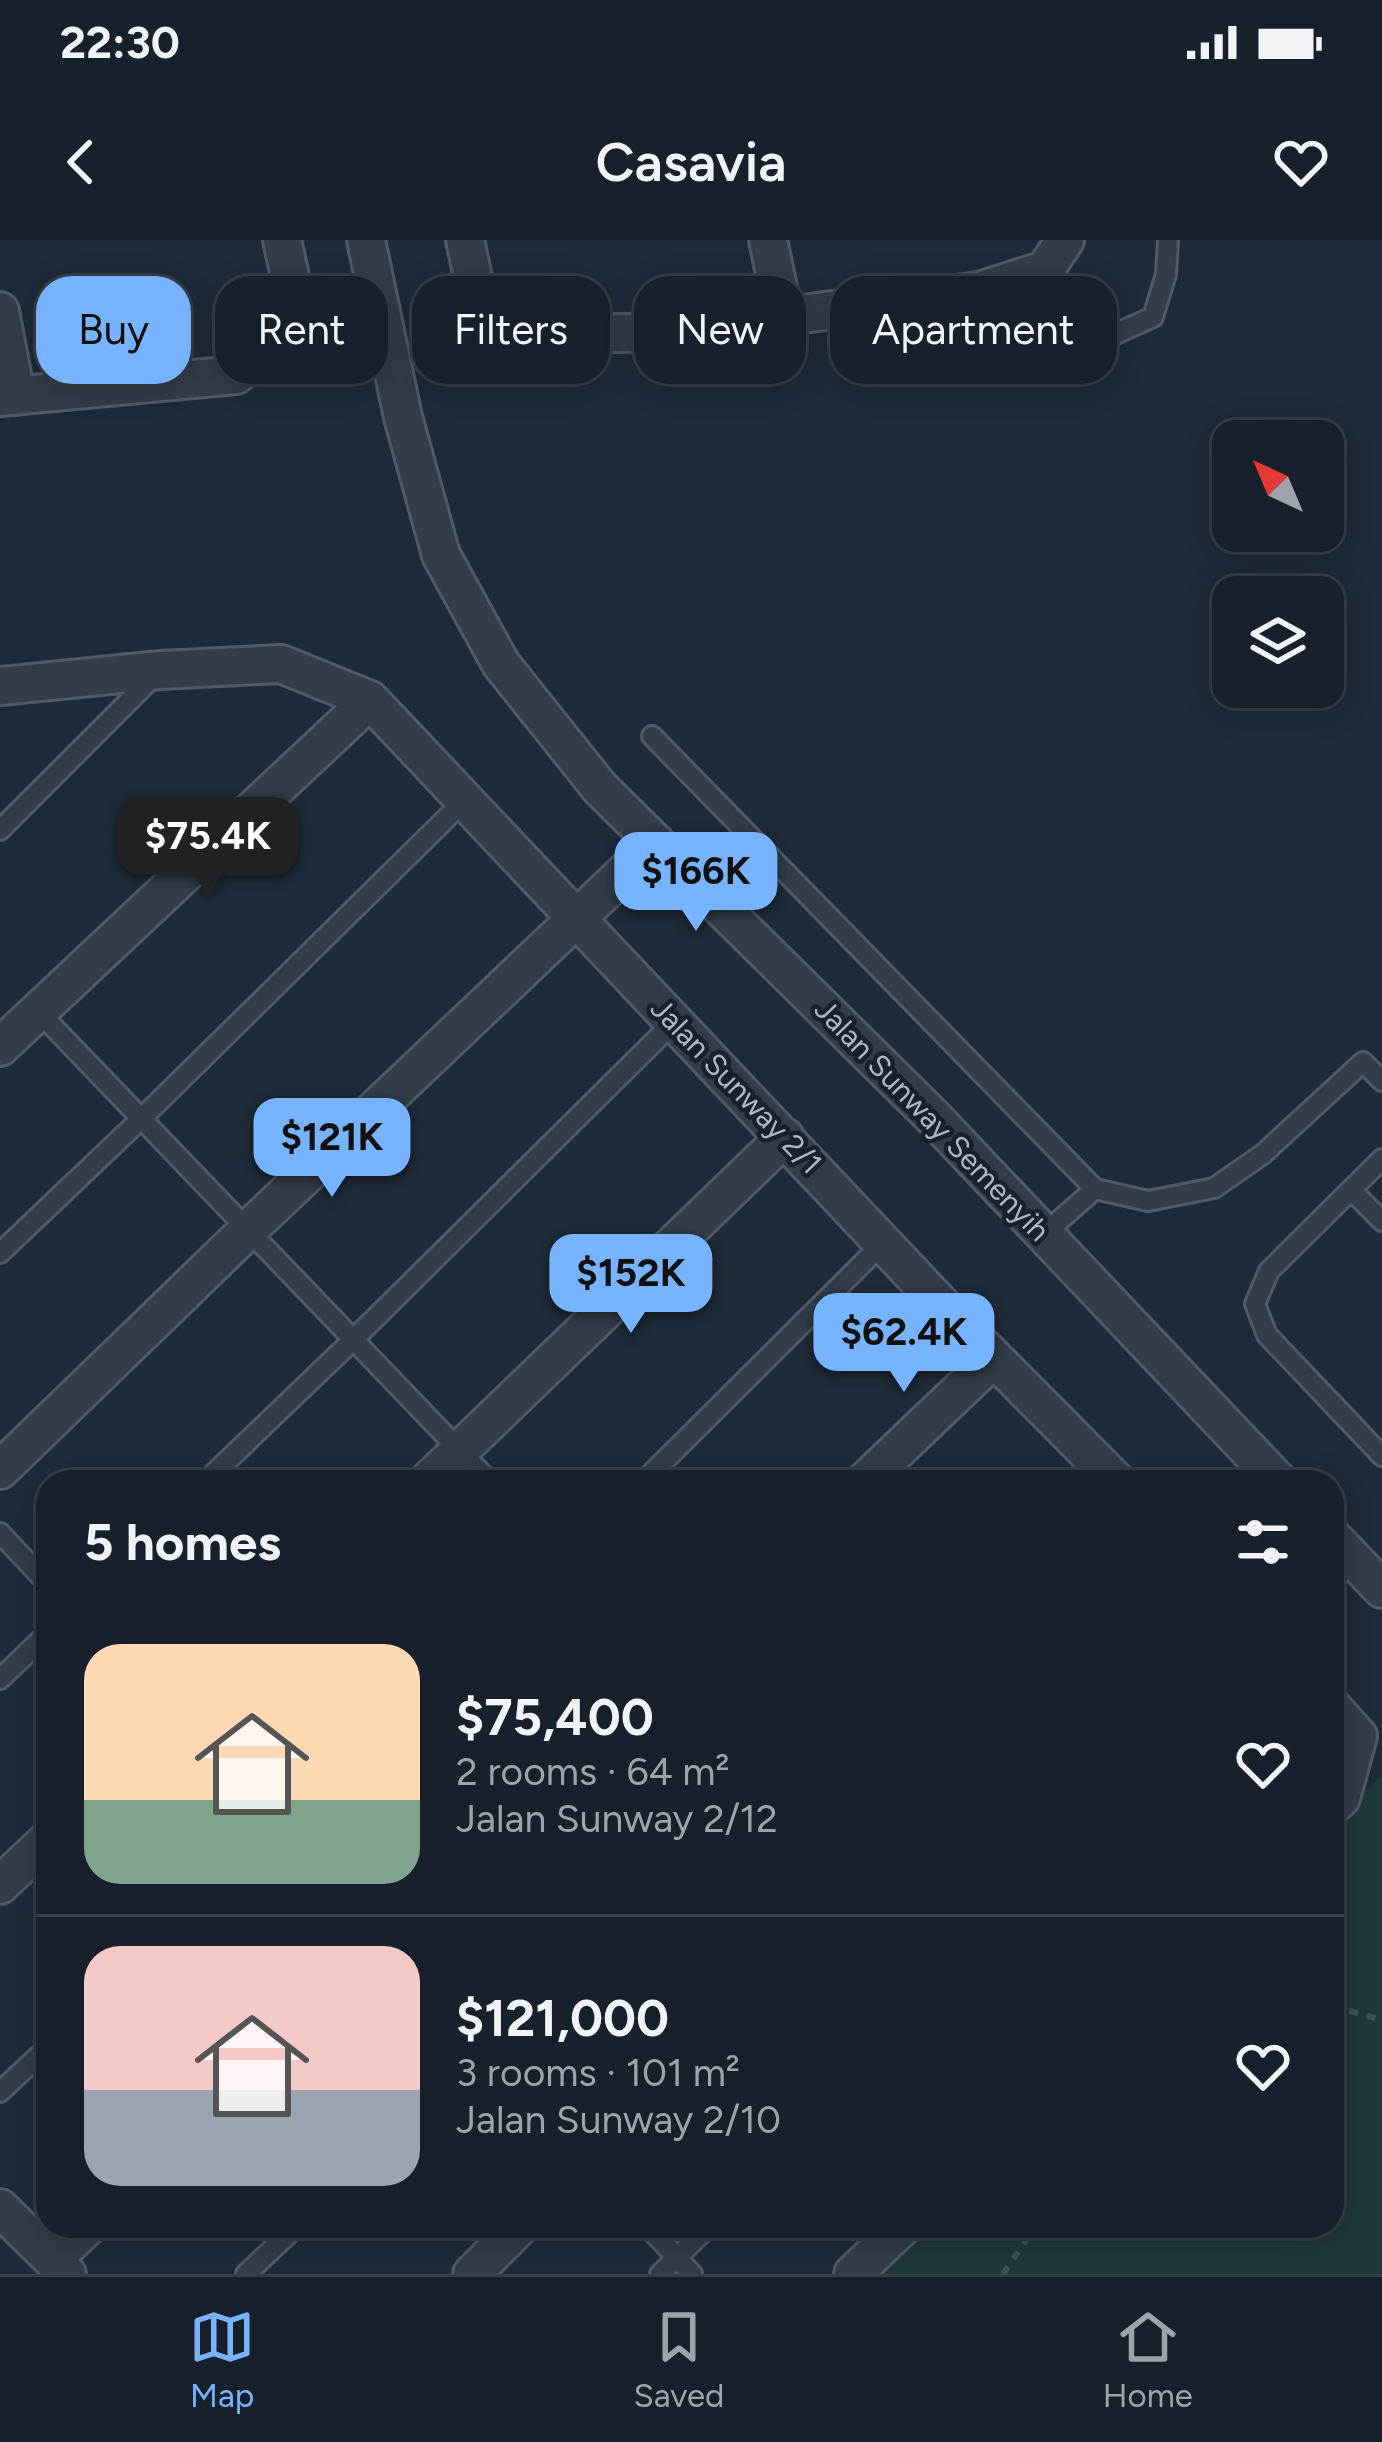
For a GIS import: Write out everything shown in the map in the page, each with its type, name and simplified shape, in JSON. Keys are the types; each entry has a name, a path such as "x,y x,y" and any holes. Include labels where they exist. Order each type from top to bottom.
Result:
{"street":[{"path":"0,311 8,397 236,375 276,340 293,290 282,240"},
{"name":"Jalan Sunway Semenyih","path":"366,240 403,418 441,555 501,664 600,788 932,1116 1269,1470"},
{"path":"465,240 478,302 534,335 634,333"},
{"path":"768,240 775,276"},
{"path":"1026,276 1045,270 1065,240"},
{"name":"Jalan Sunway 2/1","path":"0,686 281,664 370,700 785,1137 1091,1470"},
{"path":"0,1047 370,700"},
{"path":"0,1470 656,843"},
{"path":"440,1470 785,1137"},
{"path":"877,1470 993,1360"},
{"path":"1344,1549 1382,1588"},
{"path":"1344,1720 1358,1736 1344,1784"},
{"path":"0,1885 36,1851"},
{"path":"0,2208 60,2266 80,2238"},
{"path":"472,2274 508,2238"},
{"path":"853,2274 890,2238"}],"lane":[{"path":"1117,333 1153,317 1166,274 1168,240"},
{"path":"0,830 160,670"},
{"path":"652,736 1095,1189 1148,1202 1214,1188 1263,1154 1363,1062 1382,1081"},
{"path":"0,1253 465,800"},
{"path":"38,1011 478,1470"},
{"path":"218,1470 674,1022"},
{"path":"1382,1160 1269,1270 1255,1304 1267,1335 1382,1456"},
{"path":"1043,1234 1095,1189"},
{"path":"1351,1190 1382,1221"},
{"path":"656,1470 883,1243"},
{"path":"0,1533 36,1571"},
{"path":"0,1679 36,1644"},
{"path":"0,2092 36,2058"},
{"path":"247,2274 285,2238"},
{"path":"658,2238 692,2274"},
{"path":"660,2274 697,2238"}],"path":[{"path":"1344,2009 1382,2020"},
{"path":"1003,2274 1028,2238"}],"green space":[{"path":"1382,1775 1382,2274 869,2274 906,2238 1344,2238 1344,1812"}]}
